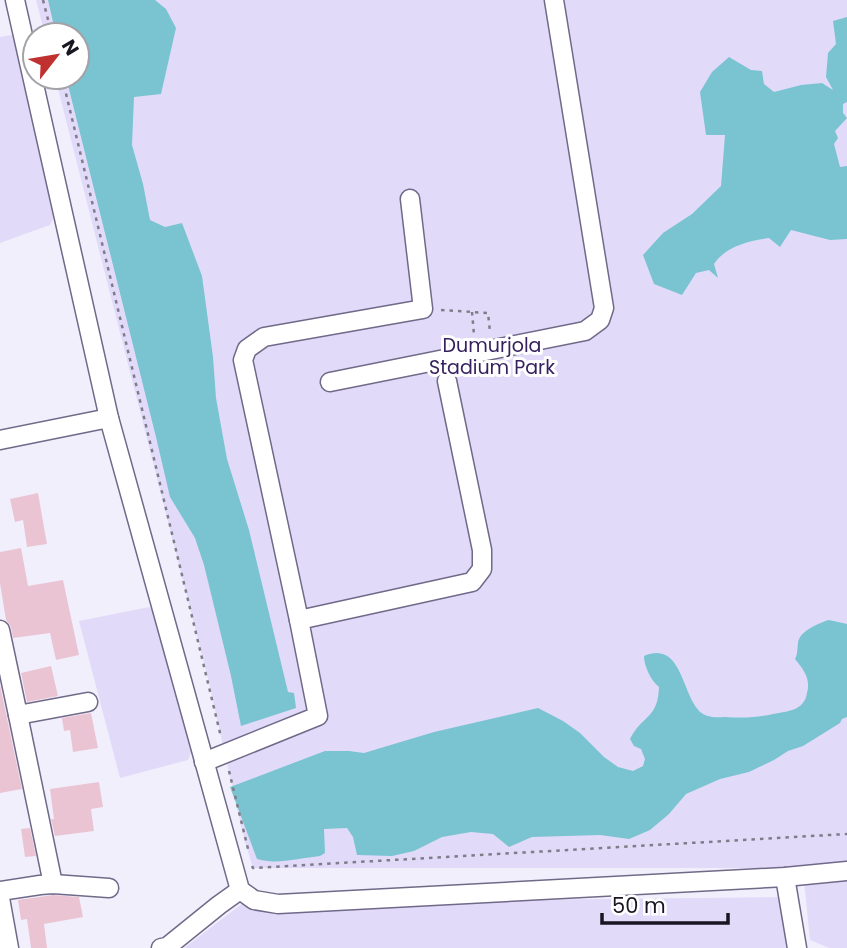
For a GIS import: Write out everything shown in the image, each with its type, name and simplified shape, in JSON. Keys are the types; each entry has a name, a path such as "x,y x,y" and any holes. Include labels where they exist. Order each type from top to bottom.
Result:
{"street":[{"path":"15,0 109,418 240,890 254,900 278,904 785,877 847,871"},
{"path":"330,382 585,331 600,320 604,308 554,0"},
{"path":"204,762 318,716 243,360 247,349 264,337 423,309 410,199"},
{"path":"299,620 472,582 482,569 482,550 447,382"},
{"path":"0,440 109,418"},
{"path":"0,630 53,884"},
{"path":"18,715 88,702"},
{"path":"785,877 797,948"},
{"path":"0,891 53,884 109,888"},
{"path":"161,948 167,947 240,890"},
{"path":"0,898 9,948"}],"path":[{"path":"43,0 48,21"},
{"path":"423,309 488,313 483,351"},
{"path":"472,312 483,351"}],"green space":[{"name":"Dumurjola Stadium Park","path":"36,0 847,0 847,862 783,868 253,868 209,683 59,91 91,91 91,21 41,21"},
{"path":"16,34 21,56 21,91 29,91 57,211 50,225 0,243 0,37"},
{"path":"149,607 155,612 191,752 188,760 120,778 79,621"},
{"path":"847,877 847,948 829,948 810,940 804,881"},
{"path":"782,897 791,948 184,948 243,903"}],"water":[{"path":"48,0 155,0 166,9 176,28 161,94 134,97 132,145 150,220 165,227 182,223 202,276 216,398 227,459 249,530 288,692 294,693 296,708 241,726 204,565 195,538 170,497 70,91 91,91 91,21 53,21"},
{"path":"847,17 847,102 843,104 843,113 847,118 835,131 838,138 834,144 840,167 847,166 847,239 830,240 791,230 780,247 769,238 731,249 714,264 718,278 709,270 696,273 682,295 654,284 643,255 663,233 692,214 721,186 725,135 706,135 700,92 712,72 729,57 751,70 762,71 764,84 774,92 822,83 833,90 826,77 828,53 836,44 833,21"},
{"path":"829,620 847,624 847,717 803,746 749,772 720,779 686,794 669,814 650,830 629,839 600,835 532,837 509,847 493,834 471,832 442,837 414,851 392,856 357,855 353,837 347,828 324,829 325,853 320,856 264,861 257,859 230,787 325,751 364,753 434,732 538,708 580,733 618,767 633,771 643,766 645,759 641,749 634,746 630,739 653,711 659,687 648,673 644,656 658,653 668,657 676,665 699,711 708,716 749,717 784,712 799,707 807,693 807,679 795,659 799,639 810,628"}],"building":[{"path":"38,493 47,544 27,547 23,520 15,522 10,499"},
{"path":"21,548 28,586 63,580 79,655 56,660 50,633 13,638 11,627 6,620 0,583 0,552"},
{"path":"51,666 58,696 27,702 21,673"},
{"path":"0,685 22,789 0,793"},
{"path":"91,713 98,748 73,752 70,730 64,731 62,718"},
{"path":"99,782 103,807 91,809 94,831 55,836 51,819 54,819 50,789"},
{"path":"30,828 36,856 25,857 21,829"},
{"path":"53,895 79,897 83,917 44,924 47,948 31,948 27,919 21,920 18,900"}]}
